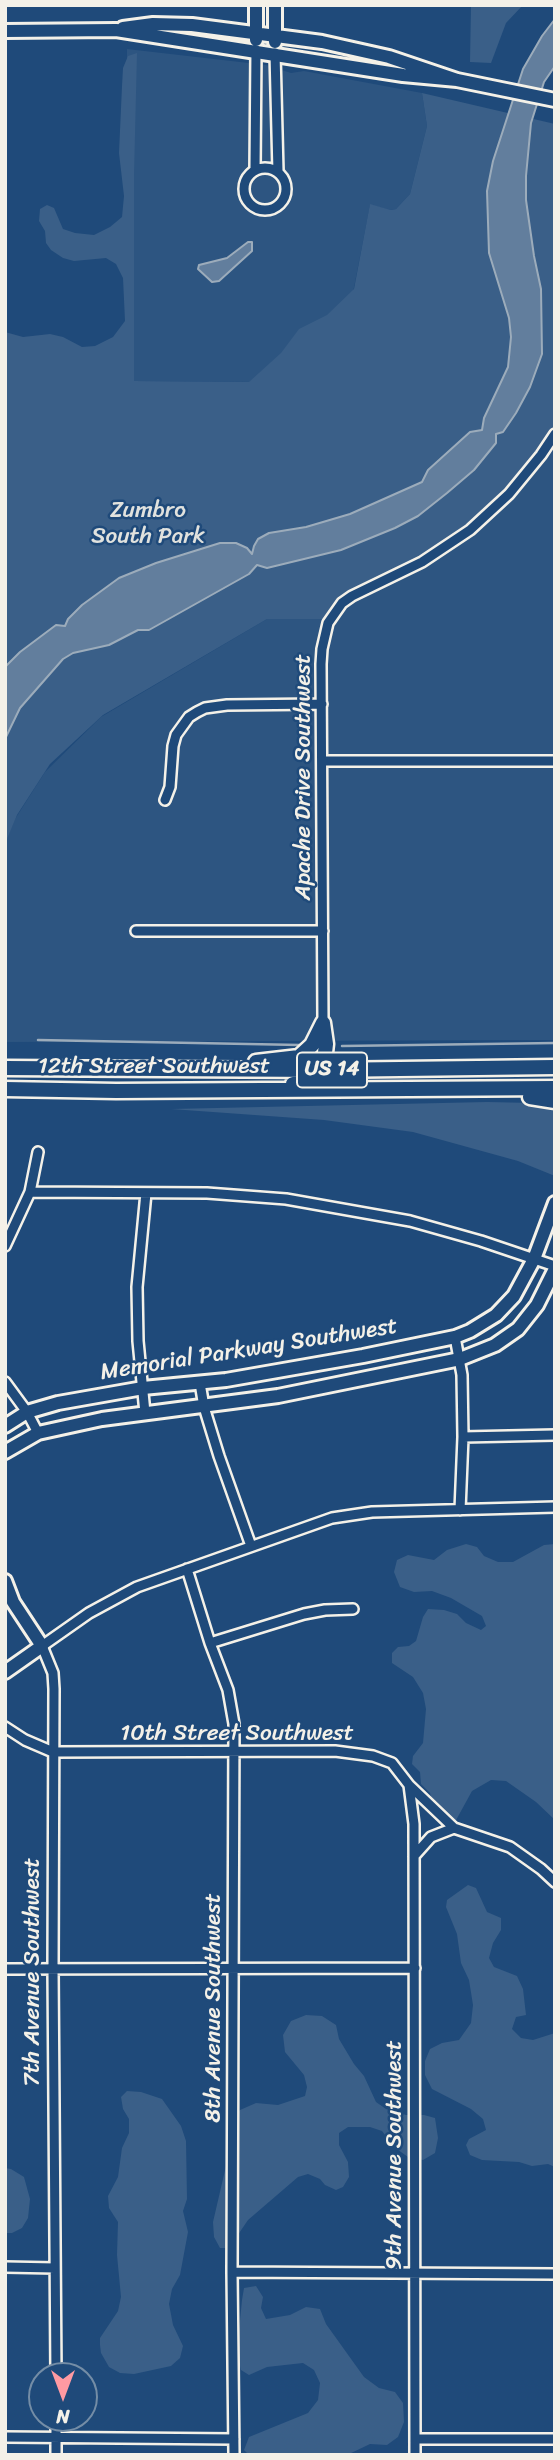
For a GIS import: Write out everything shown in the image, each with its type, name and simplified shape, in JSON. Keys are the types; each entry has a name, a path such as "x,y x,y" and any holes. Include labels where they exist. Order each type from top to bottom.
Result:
{"main road":[{"path":"247,1091 313,1080 320,1076 326,1044 323,1023"},
{"path":"206,1068 299,1057 312,1045 323,1023"},
{"path":"326,1044 337,1060 370,1064 380,1069"},
{"name":"12th Street Southwest","path":"5,1068 323,1070 555,1067"},
{"path":"510,1088 523,1096 555,1101"},
{"name":"12th Street Southwest","path":"5,1089 247,1091 555,1088"}],"street":[{"path":"255,170 256,5"},
{"path":"275,5 278,172"},
{"path":"116,30 173,24 275,35 365,51 407,62 457,80"},
{"path":"5,31 116,30 413,76 457,80 555,100"},
{"path":"267,167 278,172 285,182 286,194 274,208 262,210 250,203 244,191 246,178 255,170 267,167"},
{"name":"Apache Drive Southwest","path":"323,1023 321,664 325,634 334,612 342,604 362,590 422,562 470,530 526,475 555,434"},
{"path":"165,800 170,787 176,735 189,717 197,712 227,705 322,704"},
{"path":"322,761 555,761"},
{"path":"136,931 323,931"},
{"path":"5,1246 30,1192 38,1152"},
{"path":"30,1192 263,1196 339,1207 422,1224 555,1267"},
{"path":"145,1413 136,1287 146,1192"},
{"name":"Memorial Parkway Southwest","path":"5,1426 27,1412 58,1403 363,1356 455,1337 482,1325 508,1304 534,1259 555,1203"},
{"name":"Memorial Parkway Southwest","path":"5,1452 38,1433 102,1419 278,1396 460,1359 495,1345 518,1329 537,1305 555,1267"},
{"path":"455,1337 460,1359 463,1437 460,1510"},
{"path":"5,1382 27,1412 38,1433"},
{"path":"200,1383 204,1407 219,1456 251,1546"},
{"path":"463,1437 555,1435"},
{"path":"5,1672 113,1599 153,1580 347,1515 555,1507"},
{"name":"8th Avenue Southwest","path":"187,1569 232,1704 234,2455"},
{"name":"7th Avenue Southwest","path":"5,1581 13,1601 42,1646 52,1673 56,2362"},
{"path":"210,1643 325,1609 353,1609"},
{"name":"10th Street Southwest","path":"5,1727 25,1740 53,1752 359,1753 392,1762 409,1785 454,1828 510,1847 555,1882"},
{"name":"9th Avenue Southwest","path":"409,1785 414,1824 415,2455"},
{"path":"414,1856 431,1838 454,1828"},
{"path":"5,1969 415,1968"},
{"path":"5,2267 55,2268"},
{"path":"232,2272 555,2274"},
{"path":"56,2432 56,2455"},
{"path":"5,2437 234,2439"},
{"path":"415,2440 555,2439"}],"shaded area":[{"path":"555,19 555,66 544,82 531,123 526,176 526,200 541,289 542,354 530,387 503,432 496,434 496,443 474,470 447,493 418,516 395,528 341,550 267,568 257,565 249,574 149,630 138,630 109,645 73,653 63,659 20,708 5,739 5,667 56,625 65,626 82,605 119,578 220,543 236,543 247,548 252,554 258,539 269,533 306,527 350,514 422,482 428,470 470,432 482,430 484,418 508,367 511,337 509,318 489,253 487,191 493,161 523,69"},
{"path":"127,49 266,65 291,73 304,71 422,93 427,126 410,194 396,209 370,205 350,308 254,382 126,381"},
{"path":"248,242 252,242 252,251 219,281 212,282 198,269 199,265 227,258"},
{"path":"555,434 555,1040 5,1042 5,843 15,819 45,772 101,717 267,619 331,619 336,611"}],"green space":[{"path":"471,5 523,5 506,23 491,63 470,62"},
{"name":"Zumbro South Park","path":"137,53 134,381 249,382 281,353 299,329 327,315 354,289 370,204 396,209 410,194 427,126 422,93 555,124 555,434 508,495 438,553 361,591 331,619 267,619 103,715 50,764 17,815 5,844 5,332 23,337 50,334 63,337 82,347 95,346 113,337 125,321 123,278 116,264 106,258 74,261 63,258 46,243 45,231 39,221 40,209 47,205 54,208 63,229 94,235 122,217 124,196 119,153 123,68 128,56"},
{"path":"533,1103 555,1112 555,1176 518,1161 413,1132 324,1120 171,1109"},
{"path":"466,1544 477,1547 484,1556 498,1562 513,1562 544,1545 555,1544 555,1820 536,1802 506,1781 491,1780 472,1791 455,1822 441,1822 436,1816 430,1793 421,1784 420,1772 412,1764 413,1756 423,1743 426,1709 423,1693 413,1677 392,1663 392,1653 398,1647 409,1646 416,1641 428,1609 457,1614 466,1623 481,1630 486,1626 482,1616 451,1598 432,1591 414,1592 400,1587 394,1572 397,1560 408,1555 434,1560 447,1550"},
{"path":"468,1885 476,1888 487,1912 501,1918 501,1930 493,1943 489,1958 494,1967 517,1976 523,1989 526,2015 516,2017 512,2029 521,2038 533,2040 555,2033 555,2167 548,2164 532,2166 519,2162 482,2160 470,2155 466,2145 469,2139 486,2130 483,2119 471,2109 432,2089 425,2075 425,2061 430,2049 442,2043 459,2040 471,2023 473,2005 469,1980 461,1963 457,1934 446,1907 447,1900"},
{"path":"306,2015 322,2016 336,2025 339,2039 364,2076 376,2102 386,2109 406,2115 435,2118 438,2138 435,2153 423,2160 408,2157 394,2147 382,2131 370,2127 348,2127 339,2133 339,2145 348,2162 349,2177 343,2187 336,2190 308,2174 298,2177 248,2220 229,2248 220,2248 214,2237 213,2222 226,2166 228,2123 240,2110 256,2103 278,2105 305,2096 307,2087 304,2075 285,2052 283,2035 291,2021"},
{"path":"127,2091 141,2092 162,2099 181,2126 186,2141 187,2199 183,2211 188,2232 180,2275 172,2289 169,2304 173,2325 183,2346 180,2358 171,2366 134,2374 120,2373 109,2367 101,2353 100,2345 100,2338 118,2311 121,2297 117,2255 118,2222 109,2208 108,2196 118,2177 122,2148 129,2133 129,2119 123,2109 121,2097"},
{"path":"5,2168 24,2177 30,2199 28,2218 22,2228 12,2233 5,2233"},
{"path":"256,2286 263,2297 261,2308 266,2319 290,2315 306,2307 320,2309 326,2324 364,2377 379,2388 395,2392 403,2403 404,2422 398,2437 387,2445 370,2444 347,2455 249,2455 244,2450 249,2437 308,2413 318,2400 320,2383 314,2370 303,2363 267,2367 249,2375 241,2370 237,2351 244,2288"}],"waterway":[{"path":"38,1040 300,1045"},
{"path":"342,1046 555,1043"}]}
